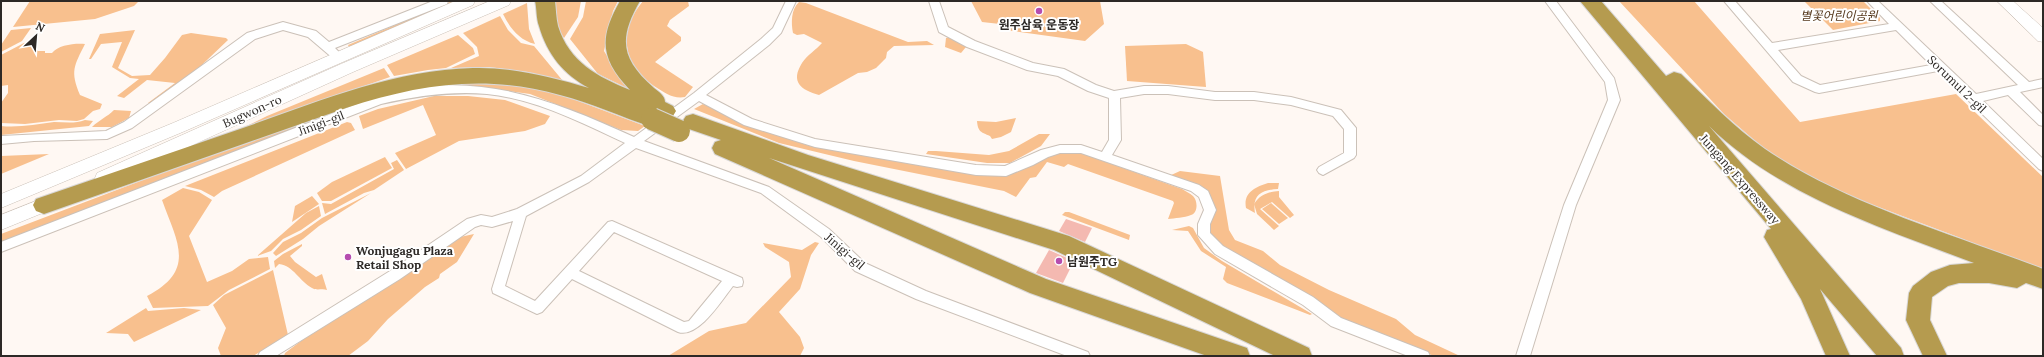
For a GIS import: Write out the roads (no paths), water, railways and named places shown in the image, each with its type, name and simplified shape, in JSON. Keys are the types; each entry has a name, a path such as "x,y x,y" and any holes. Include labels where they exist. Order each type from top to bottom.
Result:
{"highway":[{"path":"630,1 620,15 614,37 618,61 659,115"},
{"name":"Jungang Expressway","path":"1590,1 1715,150 1892,356"},
{"name":"Jungang Expressway","path":"1608,1 1906,356"},
{"path":"542,6 547,48 561,69 598,93 659,115 1038,286 1238,356"},
{"path":"44,205 261,130 319,108 371,92 424,80 473,75 514,78 572,89 659,115"},
{"path":"1674,79 1733,137 1771,164 1826,193 1870,212 2043,279"},
{"path":"686,127 801,161 1061,243 1300,356"},
{"path":"1715,150 1783,249 1811,294 1838,356"},
{"path":"1935,356 1918,320 1921,293 1941,278 1971,272 2004,274 2043,285"}],"street":[{"path":"1,140 34,137 107,135 128,125 251,36 283,26 312,34 338,57 443,1"},
{"name":"Bugwon-ro","path":"1,201 179,127 468,1"},
{"name":"Bugwon-ro","path":"1,223 44,205 338,57 504,1"},
{"path":"265,356 395,275 471,223 481,220 492,222 521,214 585,179 698,96 777,30 791,1"},
{"path":"934,1 943,29 971,44 1031,67 1060,72 1092,88 1114,95 1152,90 1168,90 1215,96 1254,96 1291,100 1337,113 1350,128 1350,155 1323,170"},
{"path":"1523,356 1570,205 1614,100 1610,82 1596,61 1550,1"},
{"path":"1729,1 1770,47 1796,80 1819,89 1940,68"},
{"name":"Sorumul 2-gil","path":"1872,1 2043,166"},
{"path":"1935,1 2026,86"},
{"path":"2004,1 2043,37"},
{"path":"1770,47 1898,26"},
{"path":"1973,99 2043,83"},
{"name":"Jinigi-gil","path":"7,245 379,100 414,92 446,89 488,90 527,98 580,117 636,143 765,190 825,233 860,267 921,295 1084,356"},
{"path":"2010,90 2043,122"},
{"path":"1104,158 1115,140 1116,100 1114,95"},
{"path":"698,96 748,122 815,143 917,158 976,170 1006,171 1029,162 1045,153 1060,149 1081,150 1195,188 1204,194 1210,210 1204,224 1204,235 1219,250 1308,300 1336,322 1423,356"},
{"path":"521,214 498,289 537,308 612,226 734,280 693,325 683,328 570,272"}],"place":[{"name":"원주삼육 운동장","path":"1039,11"},
{"name":"Wonjugagu Plaza Retail Shop","path":"348,257"},
{"name":"남원주TG","path":"1059,261"}],"park label":[{"name":"별꽃어린이공원","path":"1839,15"}]}
